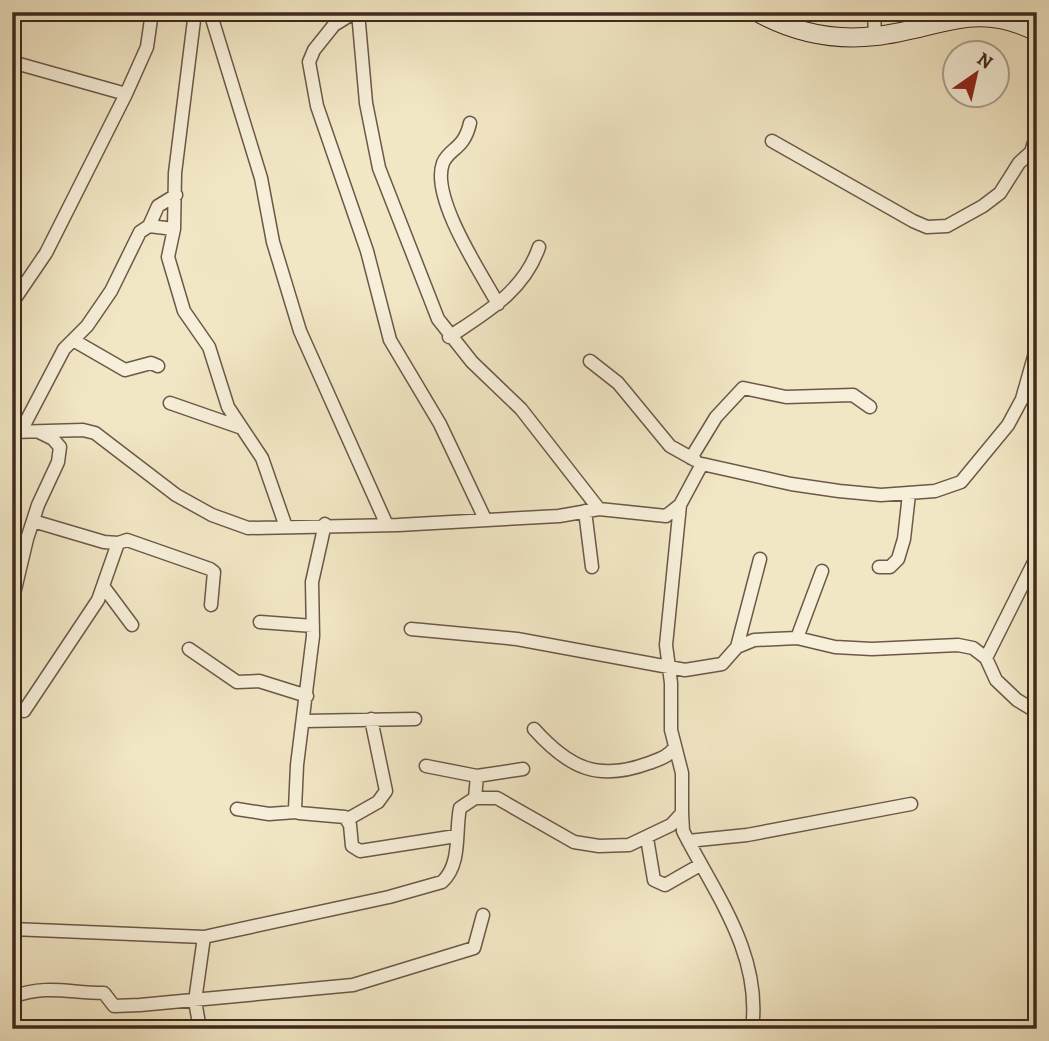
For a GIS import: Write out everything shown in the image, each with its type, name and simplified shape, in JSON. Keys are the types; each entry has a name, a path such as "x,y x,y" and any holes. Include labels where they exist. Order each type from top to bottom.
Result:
{"main road":[{"path":"757,12 783,26 843,37 875,36 972,14 1005,16 1037,32"}],"street":[{"path":"12,303 46,253 126,94 147,47 152,12"},
{"path":"195,12 175,173 174,229 168,257 181,303 209,347 228,407 262,458 286,527"},
{"path":"210,12 261,178 274,242 300,331 386,523"},
{"path":"485,519 440,424 390,340 367,251 317,106 309,62 314,50 334,25 357,12 366,103 379,168 438,319 449,337 521,409 599,509"},
{"path":"874,12 875,36"},
{"path":"12,62 126,94"},
{"path":"470,123 467,138 443,161 442,174 448,213 498,304"},
{"path":"772,141 913,221 936,228 956,221 1000,193 1018,163 1031,152 1037,133"},
{"path":"16,431 64,349 111,291 140,232 149,226 158,206 176,195"},
{"path":"149,226 174,229"},
{"path":"449,337 498,304 532,269 539,247"},
{"path":"73,340 125,370 151,363 158,366"},
{"path":"590,361 618,383 670,446 696,461 791,484 881,495 935,491 961,482 972,472 1008,425 1022,400 1037,346"},
{"path":"751,1029 752,984 744,948 728,912 683,831 682,773 671,730 671,683 666,666 673,549 680,505 716,417 743,388 786,397 853,395 870,407"},
{"path":"170,403 243,428"},
{"path":"12,602 16,569 58,462 60,447 53,439 35,430"},
{"path":"16,431 83,430 95,433 176,495 212,515 248,528 559,516 599,509 666,516 680,505"},
{"path":"878,567 890,567 898,559 909,494"},
{"path":"585,512 592,567"},
{"path":"33,521 118,543 127,540 210,569 214,572 211,606"},
{"path":"296,812 296,765 304,721 313,626 312,582 325,524"},
{"path":"24,711 92,610 118,543"},
{"path":"986,658 1037,556"},
{"path":"737,647 760,559"},
{"path":"797,638 822,571"},
{"path":"103,586 132,625"},
{"path":"260,622 313,626"},
{"path":"411,629 517,639 685,670 722,664 737,647 754,640 797,638 835,647 872,649 958,645 973,648 986,658 996,680 1017,700 1037,712"},
{"path":"189,649 237,682 259,681 307,696"},
{"path":"348,819 378,802 386,790 371,719"},
{"path":"304,721 415,719"},
{"path":"534,729 572,763 596,773 634,769 670,755 675,747"},
{"path":"426,766 477,776 523,769"},
{"path":"475,798 477,776"},
{"path":"12,929 204,937 389,897 442,882 452,868 457,848 460,808 475,798 497,798 574,842 629,845 671,825 682,813"},
{"path":"688,841 782,829 911,804"},
{"path":"237,809 269,814 296,812 340,815 348,819"},
{"path":"348,819 352,846 360,851 456,836"},
{"path":"647,838 654,880 660,884 665,885 700,865"},
{"path":"12,997 28,991 57,988 104,993 114,1006 195,1001 353,985 474,948 483,915"},
{"path":"200,1029 195,1001 204,937"}]}
